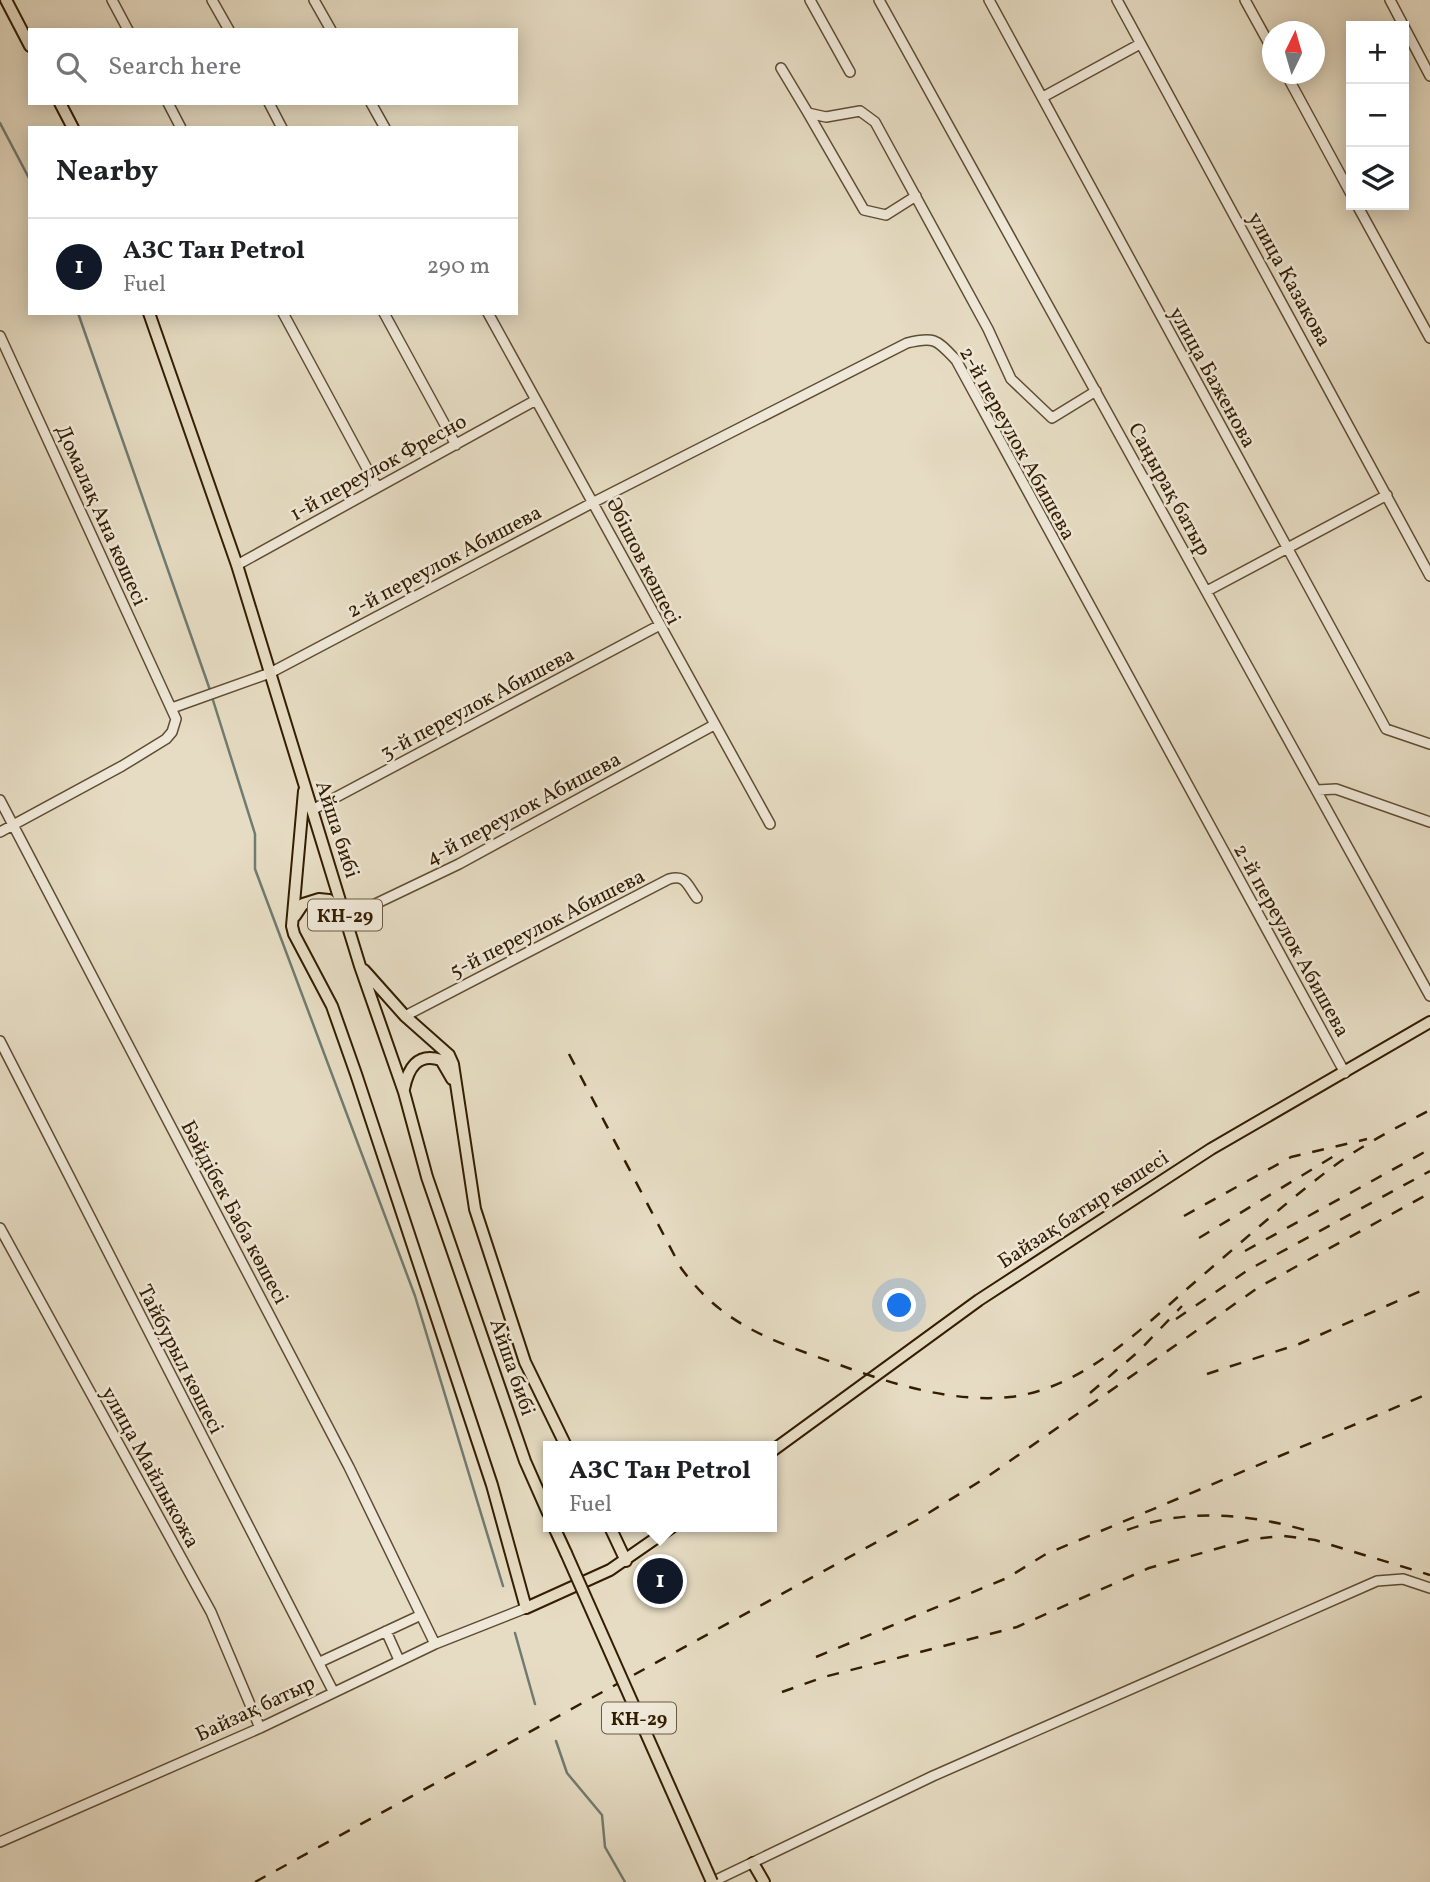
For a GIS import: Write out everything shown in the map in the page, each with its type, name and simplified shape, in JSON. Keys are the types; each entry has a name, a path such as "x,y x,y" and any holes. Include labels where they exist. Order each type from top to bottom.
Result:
{"main road":[{"path":"6,0 28,42"},
{"path":"61,105 72,126"},
{"name":"Айша бибі","path":"150,315 237,565 360,966 404,1092 427,1177 525,1461 543,1502"},
{"path":"304,785 292,926 332,1006 356,1073 492,1485 526,1608 568,1591 626,1562 665,1532"},
{"path":"292,926 297,909 319,899 329,900 347,923"},
{"path":"360,966 405,1016 449,1055 475,1209 525,1362 564,1441"},
{"name":"Байзақ батыр көшесі","path":"777,1447 979,1300 1210,1149 1430,1023"},
{"path":"404,1092 408,1070 414,1063 432,1057 441,1060 448,1069 457,1091"},
{"name":"КН-29","path":"556,1532 712,1882"},
{"path":"612,1532 626,1562"},
{"path":"752,1863 764,1882"}],"street":[{"path":"112,0 127,28"},
{"path":"212,0 228,28"},
{"path":"314,0 330,28"},
{"path":"810,0 850,72"},
{"name":"Саңырақ батыр","path":"879,0 1430,996"},
{"name":"улица Баженова","path":"989,0 1177,350 1386,729 1430,744"},
{"name":"улица Казакова","path":"1117,0 1430,576"},
{"path":"1245,0 1262,31"},
{"path":"1390,0 1430,76"},
{"path":"1043,97 1140,44"},
{"path":"781,68 863,210 886,215 916,196"},
{"path":"1291,84 1346,185"},
{"path":"169,105 180,126"},
{"path":"270,105 281,126"},
{"path":"372,105 384,126"},
{"path":"808,113 826,117 860,110 868,114 988,329 1011,379 1052,418 1096,391"},
{"path":"1360,210 1430,338"},
{"path":"283,315 377,487"},
{"path":"385,315 456,444"},
{"name":"Әбішов көшесі","path":"489,315 594,502 658,626 770,824"},
{"name":"Домалақ Ана көшесі","path":"0,336 172,708"},
{"name":"2-й переулок Абишева","path":"172,708 270,673 594,502 907,343 925,338 936,340 956,360 1345,1073"},
{"name":"1-й переулок Фресно","path":"237,565 536,400"},
{"path":"1207,592 1287,546 1387,495"},
{"name":"3-й переулок Абишева","path":"312,810 658,626"},
{"path":"0,832 166,739 172,732 176,719 172,708"},
{"name":"4-й переулок Абишева","path":"347,923 714,725"},
{"path":"1317,790 1336,789 1430,822"},
{"name":"Бәйдібек Баба көшесі","path":"0,800 349,1467 435,1644"},
{"name":"5-й переулок Абишева","path":"405,1016 669,879 685,879 697,898"},
{"name":"Тайбурыл көшесі","path":"0,1041 333,1691"},
{"name":"улица Майлыкожа","path":"0,1228 211,1612 260,1728"},
{"path":"712,1882 933,1776 1377,1581 1403,1579 1430,1588"},
{"name":"Байзақ батыр","path":"0,1842 260,1728 399,1660 526,1608"},
{"path":"320,1662 421,1615"},
{"path":"386,1631 399,1660"}],"waterway":[{"path":"0,123 28,176"},
{"path":"79,315 210,690"},
{"path":"212,697 255,834 255,869 415,1296 503,1586"},
{"path":"515,1633 535,1704"},
{"path":"556,1741 567,1773 602,1815 605,1847 625,1882"}],"railway":[{"path":"569,1054 681,1268 715,1305 752,1330 816,1356 902,1385 967,1397 1010,1397 1036,1392 1084,1371 1128,1340 1330,1169 1366,1145 1430,1110"},
{"path":"1184,1216 1291,1157 1367,1139"},
{"path":"1245,1251 1430,1149"},
{"path":"1199,1238 1334,1156"},
{"path":"1176,1319 1248,1270 1430,1171"},
{"path":"255,1882 917,1520 987,1477 1259,1287 1430,1193"},
{"path":"1207,1374 1299,1344 1430,1287"},
{"path":"1090,1393 1139,1351 1182,1306"},
{"path":"816,1657 1007,1578 1046,1554 1430,1393"},
{"path":"1127,1530 1173,1518 1220,1516 1243,1517 1312,1532"},
{"path":"782,1692 824,1677 1017,1627 1149,1568 1251,1539 1284,1536 1315,1540 1430,1575"}],"place":[{"name":"АЗС Тан Petrol","path":"660,1581"}]}
